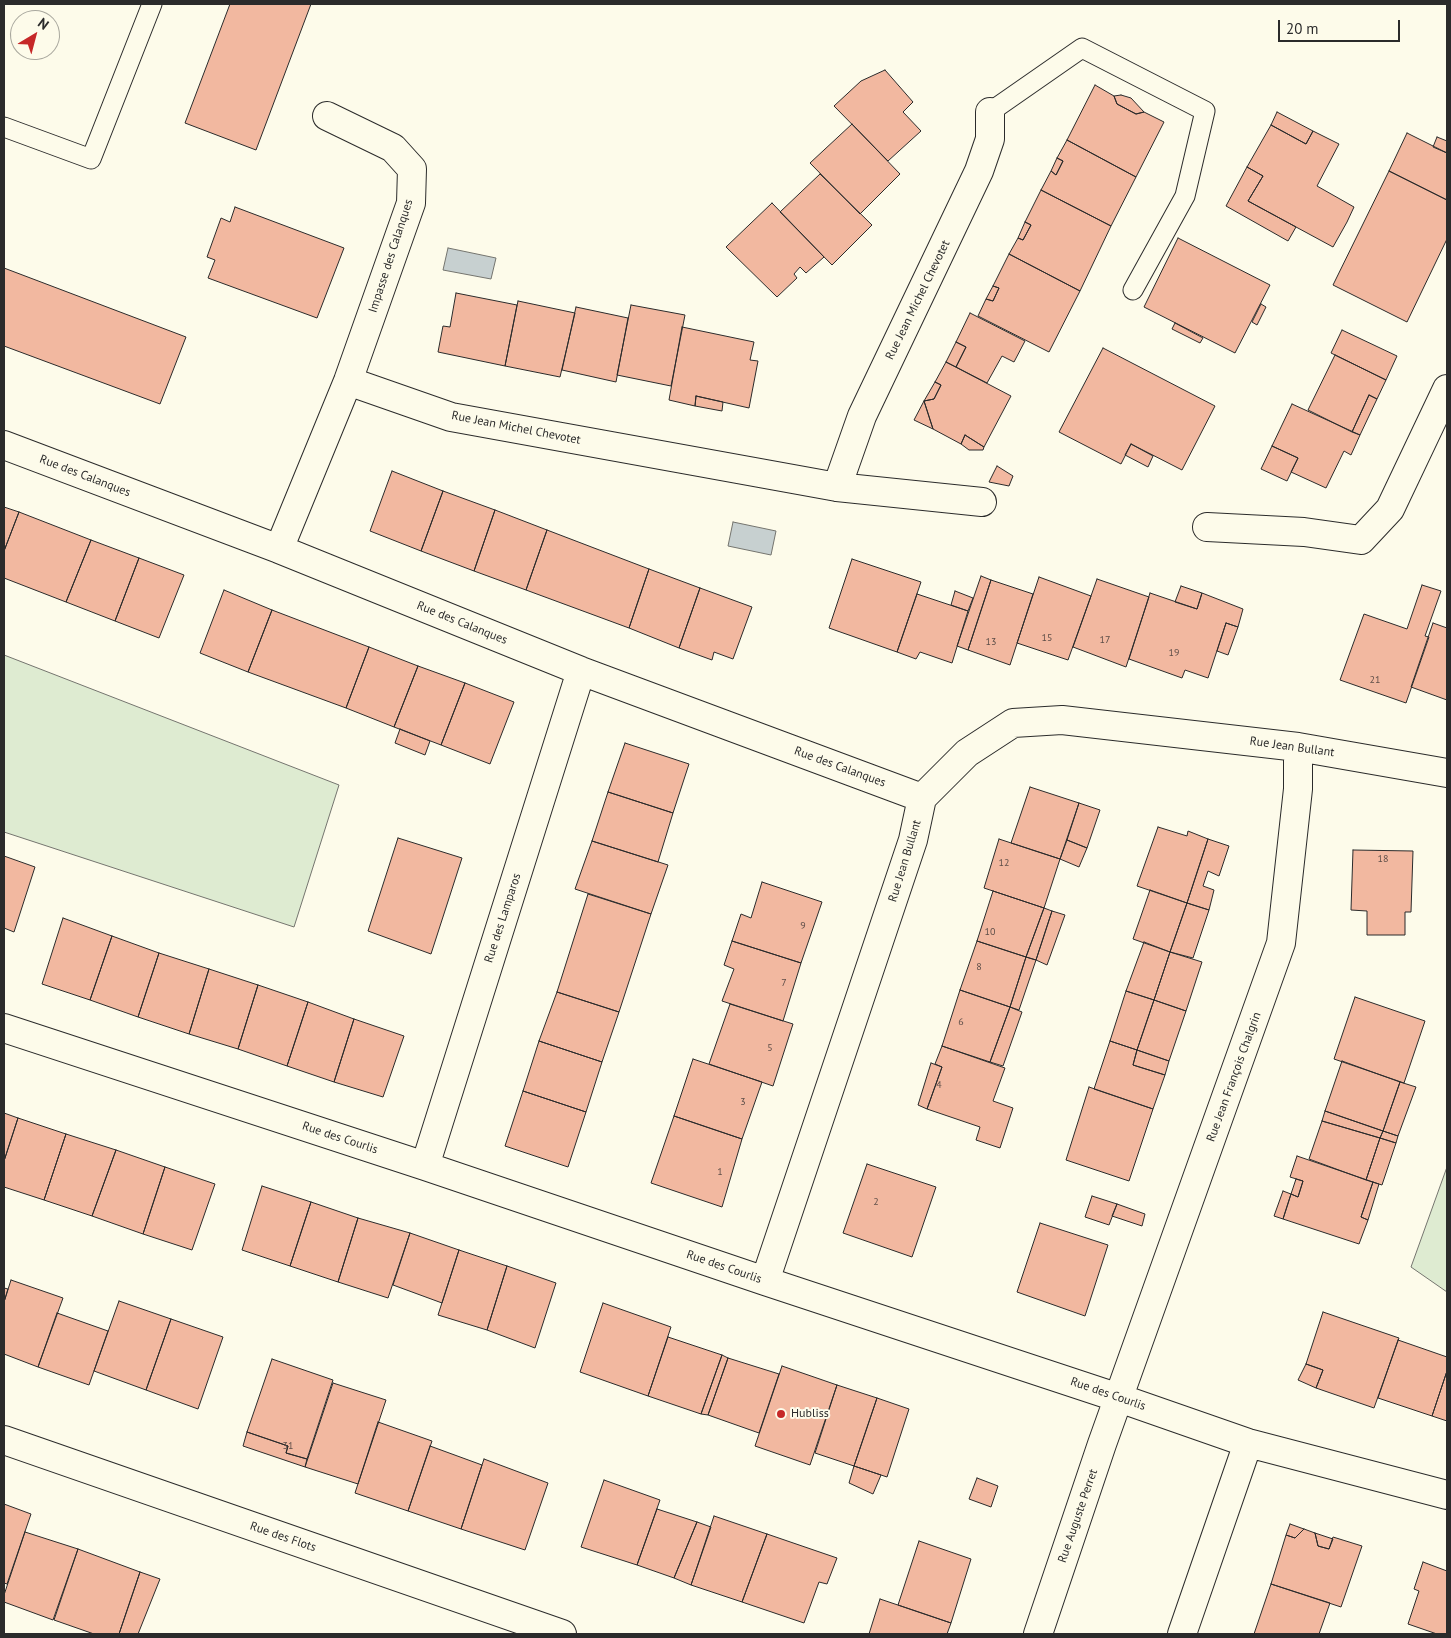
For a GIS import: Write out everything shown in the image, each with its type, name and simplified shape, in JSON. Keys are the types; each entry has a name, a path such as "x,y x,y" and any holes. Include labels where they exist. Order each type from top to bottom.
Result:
{"street":[{"name":"Rue Jean Michel Chevotet","path":"837,487 862,416 980,171 990,139 990,112"},
{"name":"Impasse des Calanques","path":"327,116 392,148 412,169 411,203 348,381"},
{"name":"Rue Jean Michel Chevotet","path":"348,381 451,417 837,487 982,502"},
{"path":"279,549 348,381"},
{"path":"1207,527 1304,532 1361,540 1390,509 1447,389"},
{"name":"Rue des Calanques","path":"4,445 279,549 581,671 922,798"},
{"name":"Rue des Lamparos","path":"425,1166 581,671"},
{"name":"Rue Jean Bullant","path":"766,1281 913,840 922,798 967,753 1013,723 1062,720 1298,746 1447,773"},
{"name":"Rue Jean François Chalgrin","path":"1119,1398 1282,943 1298,789 1298,746"},
{"name":"Rue des Courlis","path":"4,1028 425,1166 1248,1443 1447,1495"},
{"name":"Rue Auguste Perret","path":"1038,1634 1119,1398"},
{"name":"Rue des Flots","path":"4,1440 562,1634"},
{"path":"1182,1634 1248,1443"}],"lane":[{"path":"4,127 91,159 152,4"},
{"path":"990,112 1082,48 1205,111 1185,196 1133,290"}],"green space":[{"path":"4,655 339,785 294,927 4,832"},
{"path":"1447,1167 1447,1292 1411,1267"}],"shaded area":[{"path":"448,248 496,258 491,279 443,270"},
{"path":"733,522 776,531 771,555 728,546"}],"building":[{"path":"230,4 311,4 256,150 185,123"},
{"path":"885,70 913,102 903,112 921,131 888,161 834,106 861,81"},
{"path":"1095,85 1114,96 1117,104 1136,114 1144,112 1164,122 1136,177 1067,140"},
{"path":"1121,95 1131,98 1144,112 1136,114 1117,104 1114,96"},
{"path":"1277,112 1313,131 1306,144 1271,125"},
{"path":"852,124 900,174 860,214 810,163"},
{"path":"1271,125 1306,144 1313,131 1339,144 1317,186 1354,207 1333,247 1248,201 1263,176 1247,167"},
{"path":"1407,133 1447,153 1447,200 1389,171"},
{"path":"1437,137 1447,141 1447,153 1433,147"},
{"path":"1067,140 1136,177 1111,226 1041,190 1051,171 1056,175 1063,161 1057,158"},
{"path":"1057,158 1063,161 1056,175 1051,171"},
{"path":"1247,167 1263,176 1248,201 1296,227 1288,241 1226,206"},
{"path":"1389,171 1447,200 1447,239 1407,322 1333,285"},
{"path":"820,174 872,225 832,265 780,212"},
{"path":"1041,190 1111,226 1080,291 1009,254 1018,238 1023,240 1031,225 1025,222"},
{"path":"772,203 824,257 806,273 800,267 794,274 797,278 777,297 726,247"},
{"path":"235,207 344,248 317,318 208,278 215,260 207,257 221,218 230,222"},
{"path":"1025,222 1031,225 1023,240 1018,238"},
{"path":"1178,238 1270,285 1235,353 1144,307"},
{"path":"1009,254 1080,291 1049,352 978,316 986,299 993,301 999,288 993,286"},
{"path":"4,268 186,337 160,404 4,346"},
{"path":"993,286 999,288 993,301 986,299"},
{"path":"456,293 517,305 505,366 438,352 443,326 450,327"},
{"path":"518,301 575,313 560,377 505,366"},
{"path":"1261,304 1266,307 1257,325 1252,322"},
{"path":"631,305 685,315 671,386 617,375"},
{"path":"576,307 628,318 616,382 562,370"},
{"path":"970,313 1025,341 1014,362 1002,356 987,383 956,367 966,347 956,342"},
{"path":"1175,323 1203,338 1200,343 1172,329"},
{"path":"682,327 754,342 750,360 758,361 749,408 696,396 695,406 669,400"},
{"path":"1342,330 1397,356 1386,380 1331,353"},
{"path":"956,342 966,347 956,367 946,362"},
{"path":"1103,348 1215,406 1182,470 1131,444 1121,464 1059,432"},
{"path":"1335,355 1386,380 1377,399 1369,395 1352,432 1308,410"},
{"path":"946,362 1011,396 984,447 965,435 961,444 933,429 924,401 934,399 941,385 935,382"},
{"path":"935,382 941,385 934,399 924,401"},
{"path":"1369,395 1377,399 1360,435 1352,432"},
{"path":"696,396 723,402 722,411 695,406"},
{"path":"924,401 933,429 914,420"},
{"path":"1292,404 1360,435 1351,455 1344,451 1326,488 1291,472 1298,458 1272,446"},
{"path":"965,435 984,447 983,450 969,450 961,444"},
{"path":"1131,444 1153,456 1148,467 1125,455"},
{"path":"1272,446 1298,458 1287,481 1261,469"},
{"path":"997,466 1013,476 1009,486 989,482"},
{"path":"392,471 443,491 421,551 370,531"},
{"path":"443,491 495,510 474,571 421,551"},
{"path":"4,507 19,512 4,551"},
{"path":"495,510 547,530 526,590 474,571"},
{"path":"19,512 91,540 66,602 4,578 4,551"},
{"path":"547,530 649,569 629,628 526,590"},
{"path":"91,540 139,558 115,621 66,602"},
{"path":"139,558 184,575 159,638 115,621"},
{"path":"852,559 921,582 897,652 829,628"},
{"path":"649,569 700,588 679,648 629,628"},
{"path":"981,576 991,580 968,650 957,646"},
{"path":"1039,577 1091,596 1068,660 1017,643"},
{"path":"1097,579 1149,597 1126,667 1073,647"},
{"path":"991,580 1033,594 1010,665 968,650"},
{"path":"1422,585 1441,591 1425,636 1429,637 1406,703 1340,680 1364,614 1407,629"},
{"path":"1181,586 1202,593 1197,609 1175,602"},
{"path":"700,588 752,607 733,659 714,652 712,660 679,648"},
{"path":"224,590 272,610 248,672 200,653"},
{"path":"955,591 973,598 968,611 951,605"},
{"path":"1150,593 1197,609 1202,593 1243,609 1238,627 1226,623 1208,678 1185,670 1182,678 1129,659"},
{"path":"917,594 968,611 952,663 920,652 916,659 897,652"},
{"path":"272,610 369,647 346,708 248,672"},
{"path":"1226,623 1238,627 1228,655 1217,651"},
{"path":"1433,623 1447,628 1447,700 1411,687"},
{"path":"369,647 418,666 394,727 346,708"},
{"path":"418,666 465,683 441,745 394,727"},
{"path":"465,683 514,702 490,764 441,745"},
{"path":"400,729 430,741 425,755 395,743"},
{"path":"625,743 689,764 673,813 608,792"},
{"path":"1030,787 1079,803 1060,859 1011,843"},
{"path":"608,792 673,813 658,862 592,841"},
{"path":"1079,803 1100,810 1087,848 1067,840"},
{"path":"1158,827 1187,836 1188,831 1208,839 1187,903 1137,886"},
{"path":"398,838 462,858 431,954 368,931"},
{"path":"999,839 1060,859 1044,908 984,888"},
{"path":"1208,839 1229,846 1219,876 1208,871 1203,886 1214,890 1209,910 1187,903"},
{"path":"1067,840 1087,848 1079,867 1060,859"},
{"path":"592,841 668,865 651,914 575,889"},
{"path":"1353,850 1413,851 1411,912 1405,912 1405,935 1367,935 1367,911 1351,910"},
{"path":"4,856 35,867 14,932 4,928"},
{"path":"762,882 822,902 801,963 732,941 741,914 751,918"},
{"path":"1150,890 1187,903 1170,952 1133,939"},
{"path":"993,891 1044,908 1026,957 977,941"},
{"path":"588,894 651,914 619,1012 557,992"},
{"path":"1187,903 1209,910 1193,958 1170,952"},
{"path":"1044,908 1052,911 1036,960 1026,957"},
{"path":"1052,911 1065,915 1047,965 1036,960"},
{"path":"63,918 112,936 90,1000 42,984"},
{"path":"112,936 159,953 138,1017 90,1000"},
{"path":"732,941 801,963 783,1021 722,1001 734,969 724,965"},
{"path":"977,941 1026,957 1010,1007 960,990"},
{"path":"1144,942 1170,952 1154,1000 1126,991"},
{"path":"1170,952 1202,962 1186,1011 1154,1000"},
{"path":"159,953 209,969 189,1034 138,1017"},
{"path":"1026,957 1036,960 1019,1010 1010,1007"},
{"path":"209,969 258,985 238,1049 189,1034"},
{"path":"258,985 308,1002 287,1066 238,1049"},
{"path":"960,990 1010,1007 990,1062 942,1046"},
{"path":"1126,991 1154,1000 1137,1050 1110,1041"},
{"path":"557,992 619,1012 602,1062 539,1041"},
{"path":"1355,997 1425,1021 1404,1083 1334,1059"},
{"path":"1154,1000 1186,1011 1169,1061 1137,1050"},
{"path":"308,1002 354,1019 334,1082 287,1066"},
{"path":"730,1004 793,1024 773,1086 709,1064"},
{"path":"1010,1007 1022,1012 1003,1066 990,1062"},
{"path":"354,1019 404,1036 383,1097 334,1082"},
{"path":"539,1041 602,1062 586,1112 523,1091"},
{"path":"1110,1041 1137,1050 1133,1065 1165,1075 1153,1109 1094,1089"},
{"path":"942,1046 1005,1068 993,1101 1013,1108 1000,1148 976,1140 980,1127 927,1109 942,1067 935,1064"},
{"path":"1137,1050 1169,1061 1165,1075 1133,1065"},
{"path":"693,1059 762,1082 742,1139 674,1116"},
{"path":"1342,1061 1400,1082 1383,1131 1325,1111"},
{"path":"931,1063 942,1067 927,1109 918,1105"},
{"path":"1400,1082 1416,1087 1398,1136 1383,1131"},
{"path":"1089,1087 1153,1109 1129,1181 1066,1160"},
{"path":"523,1091 586,1112 568,1167 505,1146"},
{"path":"1325,1111 1383,1131 1380,1138 1322,1121"},
{"path":"4,1113 18,1118 4,1161"},
{"path":"674,1116 742,1139 722,1207 651,1183"},
{"path":"18,1118 66,1134 44,1200 4,1187 4,1161"},
{"path":"1322,1121 1380,1138 1366,1180 1309,1159"},
{"path":"1383,1131 1398,1136 1396,1143 1380,1138"},
{"path":"66,1134 116,1150 92,1216 44,1200"},
{"path":"1380,1138 1396,1143 1382,1185 1366,1180"},
{"path":"116,1150 165,1167 143,1234 92,1216"},
{"path":"1297,1156 1373,1182 1361,1217 1368,1220 1359,1244 1283,1219 1291,1194 1298,1197 1303,1181 1290,1177"},
{"path":"867,1164 936,1187 912,1257 843,1233"},
{"path":"165,1167 215,1184 192,1250 143,1234"},
{"path":"1296,1179 1303,1181 1298,1197 1291,1194"},
{"path":"1373,1182 1379,1184 1368,1220 1361,1217"},
{"path":"262,1186 311,1202 290,1266 242,1250"},
{"path":"1283,1191 1291,1194 1283,1219 1274,1216"},
{"path":"1092,1196 1117,1204 1109,1225 1085,1217"},
{"path":"311,1202 358,1218 338,1282 290,1266"},
{"path":"1117,1204 1145,1214 1142,1226 1112,1216"},
{"path":"358,1218 410,1233 388,1298 338,1282"},
{"path":"1040,1223 1108,1245 1085,1316 1017,1292"},
{"path":"410,1233 459,1250 442,1303 393,1285"},
{"path":"459,1250 507,1266 487,1330 438,1315"},
{"path":"507,1266 556,1283 535,1348 487,1330"},
{"path":"11,1280 63,1298 38,1367 4,1354 4,1302"},
{"path":"4,1288 8,1289 4,1302"},
{"path":"119,1301 171,1319 146,1390 94,1371"},
{"path":"603,1303 671,1327 648,1396 580,1372"},
{"path":"1323,1312 1399,1338 1374,1408 1316,1388 1323,1370 1306,1364"},
{"path":"57,1313 108,1331 89,1385 38,1367"},
{"path":"171,1319 223,1337 198,1409 146,1390"},
{"path":"668,1337 722,1355 701,1414 648,1396"},
{"path":"1398,1340 1447,1357 1447,1371 1432,1416 1378,1398"},
{"path":"722,1355 728,1358 708,1415 701,1414"},
{"path":"728,1358 779,1374 759,1433 708,1415"},
{"path":"272,1359 333,1380 307,1459 286,1453 288,1446 247,1432"},
{"path":"1306,1364 1323,1370 1316,1388 1298,1380"},
{"path":"782,1366 837,1385 810,1465 755,1446"},
{"path":"1447,1371 1447,1421 1432,1416"},
{"path":"333,1383 386,1400 358,1484 305,1467"},
{"path":"837,1385 877,1398 854,1466 815,1453"},
{"path":"877,1398 909,1409 887,1477 854,1466"},
{"path":"378,1422 432,1441 408,1511 355,1493"},
{"path":"247,1432 288,1446 286,1453 307,1459 305,1467 243,1446"},
{"path":"430,1446 482,1465 461,1529 408,1511"},
{"path":"484,1459 548,1483 525,1550 461,1529"},
{"path":"854,1466 881,1475 873,1494 849,1483"},
{"path":"977,1478 998,1486 991,1507 969,1499"},
{"path":"604,1480 660,1500 637,1565 581,1547"},
{"path":"4,1504 31,1514 7,1584 4,1583"},
{"path":"657,1509 697,1522 674,1578 637,1565"},
{"path":"714,1516 767,1534 742,1602 691,1585"},
{"path":"697,1522 711,1527 691,1585 674,1578"},
{"path":"1290,1524 1304,1529 1295,1538 1286,1535"},
{"path":"1304,1529 1315,1533 1318,1546 1329,1549 1333,1537 1362,1546 1341,1607 1271,1584 1286,1535 1295,1538"},
{"path":"25,1532 78,1549 53,1620 4,1602 4,1595"},
{"path":"1315,1533 1333,1539 1329,1549 1318,1546"},
{"path":"767,1534 837,1558 827,1584 819,1582 804,1623 742,1602"},
{"path":"919,1541 971,1559 951,1623 898,1605"},
{"path":"78,1549 140,1572 119,1634 94,1634 54,1620"},
{"path":"1423,1562 1447,1571 1447,1634 1437,1634 1408,1624 1419,1591 1414,1589"},
{"path":"140,1572 160,1579 138,1634 119,1634"},
{"path":"1271,1584 1330,1603 1319,1634 1254,1634"},
{"path":"880,1599 951,1623 947,1634 869,1634"}],"place":[{"name":"Hubliss","path":"781,1414"}]}
